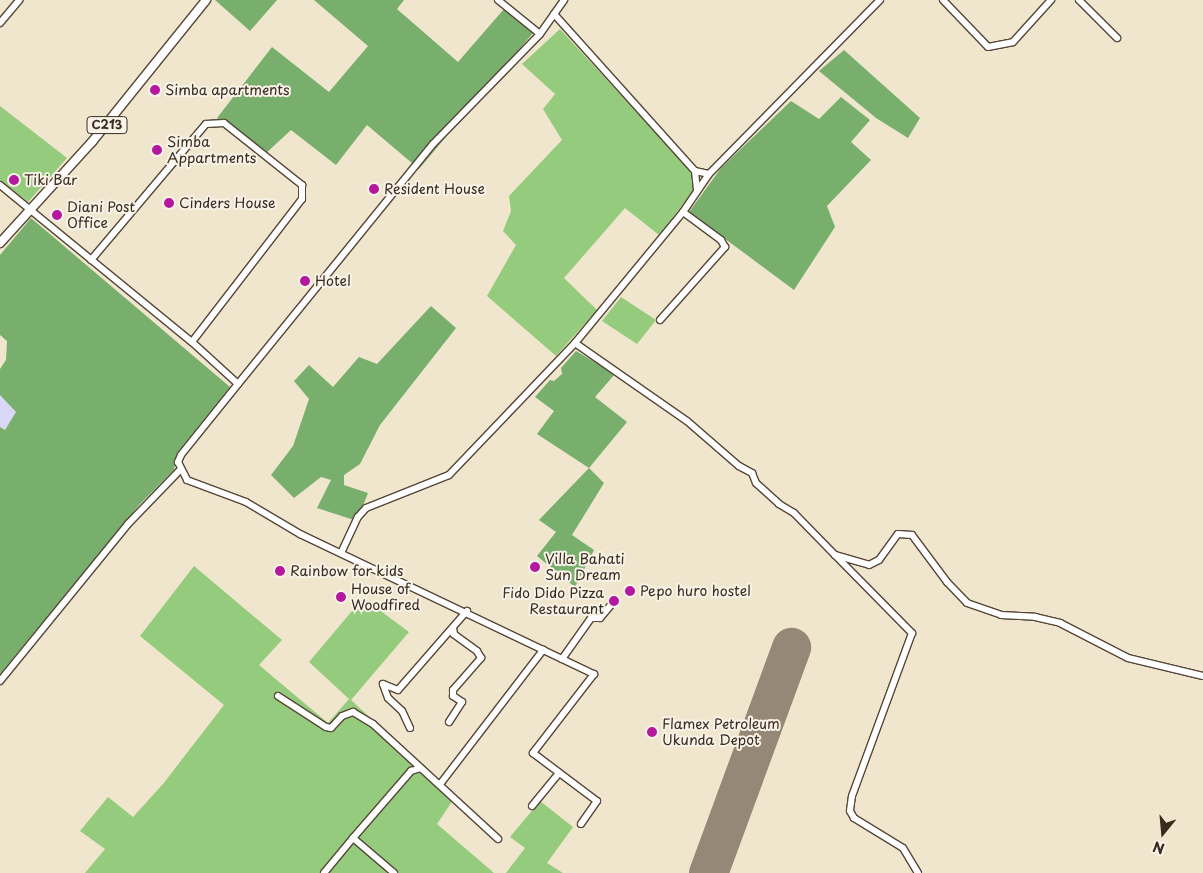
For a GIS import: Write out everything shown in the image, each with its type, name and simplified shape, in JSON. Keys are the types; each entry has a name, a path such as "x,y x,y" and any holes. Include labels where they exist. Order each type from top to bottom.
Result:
{"main road":[{"name":"C213","path":"0,243 29,208 92,142 206,0"}],"street":[{"path":"0,23 19,0"},
{"path":"498,0 540,34"},
{"path":"0,681 128,524 180,470 181,455 433,144 540,34 564,0"},
{"path":"342,551 362,512 449,475 575,343 683,212 709,174 880,0"},
{"path":"943,0 988,46 1014,42 1051,0"},
{"path":"1079,0 1117,38"},
{"path":"554,14 695,171 709,174"},
{"path":"91,260 206,124 224,123 302,184 302,199 192,342"},
{"path":"695,171 697,191"},
{"path":"0,185 192,342 238,384"},
{"path":"660,320 725,247 721,240 683,212"},
{"path":"575,343 687,421 738,466 752,473 756,483 779,504 794,513 912,633 852,796 850,810 854,818 903,848 918,873"},
{"path":"180,470 193,484 246,502 286,527 342,551 594,674 534,752 534,755 597,801 582,824"},
{"path":"835,555 869,564 879,560 898,534 912,535 947,582 967,603 1001,615 1035,617 1060,623 1128,658 1203,676"},
{"path":"562,659 591,618 600,618 611,605"},
{"path":"410,728 402,711 388,698 383,684 398,690 467,611"},
{"path":"449,722 462,703 453,696 453,690 481,658 477,651 454,634 454,626"},
{"path":"440,783 543,650"},
{"path":"278,696 326,727 331,728 342,716 353,712 373,724 440,783 480,825 498,839"},
{"path":"324,873 411,771 421,768"},
{"path":"532,806 559,773"},
{"path":"353,838 394,873"}],"shaded area":[{"path":"0,395 16,412 5,430 0,427"}],"green space":[{"path":"215,0 277,0 250,31"},
{"path":"314,0 404,0 397,9 458,62 504,9 533,33 419,169 367,125 336,165 291,130 264,155 217,118 272,47 329,92 368,46"},
{"path":"560,29 690,170 694,190 659,235 625,208 564,278 597,310 556,356 487,296 516,245 503,231 511,211 509,196 562,140 543,109 555,94 522,64"},
{"path":"844,50 920,118 908,138 876,118 819,71"},
{"path":"841,97 870,120 851,142 871,160 827,206 835,227 794,290 689,212 721,168 791,101 819,119"},
{"path":"0,106 67,158 28,202 0,180"},
{"path":"31,218 230,387 177,453 174,470 140,504 0,674 0,427 5,430 16,412 0,395 0,369 6,360 7,341 0,335 0,255"},
{"path":"621,297 656,320 637,344 602,321"},
{"path":"431,306 456,328 380,425 360,464 344,475 344,485 368,493 357,521 317,508 331,480 321,477 294,498 271,475 293,446 309,399 294,381 309,365 333,387 359,357 377,364"},
{"path":"576,351 615,374 595,397 627,422 589,468 537,434 554,411 535,397 550,380 554,381 562,374 561,368"},
{"path":"589,468 604,483 572,535 594,550 575,587 537,556 556,532 539,520"},
{"path":"194,566 282,640 259,665 328,723 349,699 309,662 363,598 409,632 351,700 414,758 414,766 453,800 437,824 494,873 85,873 105,849 80,831 108,797 133,817 163,784 224,705 140,636"},
{"path":"540,801 573,827 547,863 563,873 506,873 525,848 510,837"}],"runway":[{"path":"708,873 791,647"}],"place":[{"name":"Simba apartments","path":"155,90"},
{"name":"Simba Appartments","path":"157,150"},
{"name":"Tiki Bar","path":"14,180"},
{"name":"Resident House","path":"374,189"},
{"name":"Cinders House","path":"169,203"},
{"name":"Diani Post Office","path":"57,215"},
{"name":"Hotel","path":"305,281"},
{"name":"Villa Bahati Sun Dream","path":"535,567"},
{"name":"Rainbow for kids","path":"280,571"},
{"name":"Pepo huro hostel","path":"630,591"},
{"name":"House of Woodfired","path":"341,597"},
{"name":"Fido Dido Pizza Restaurant","path":"614,601"},
{"name":"Flamex Petroleum Ukunda Depot","path":"652,732"}]}
